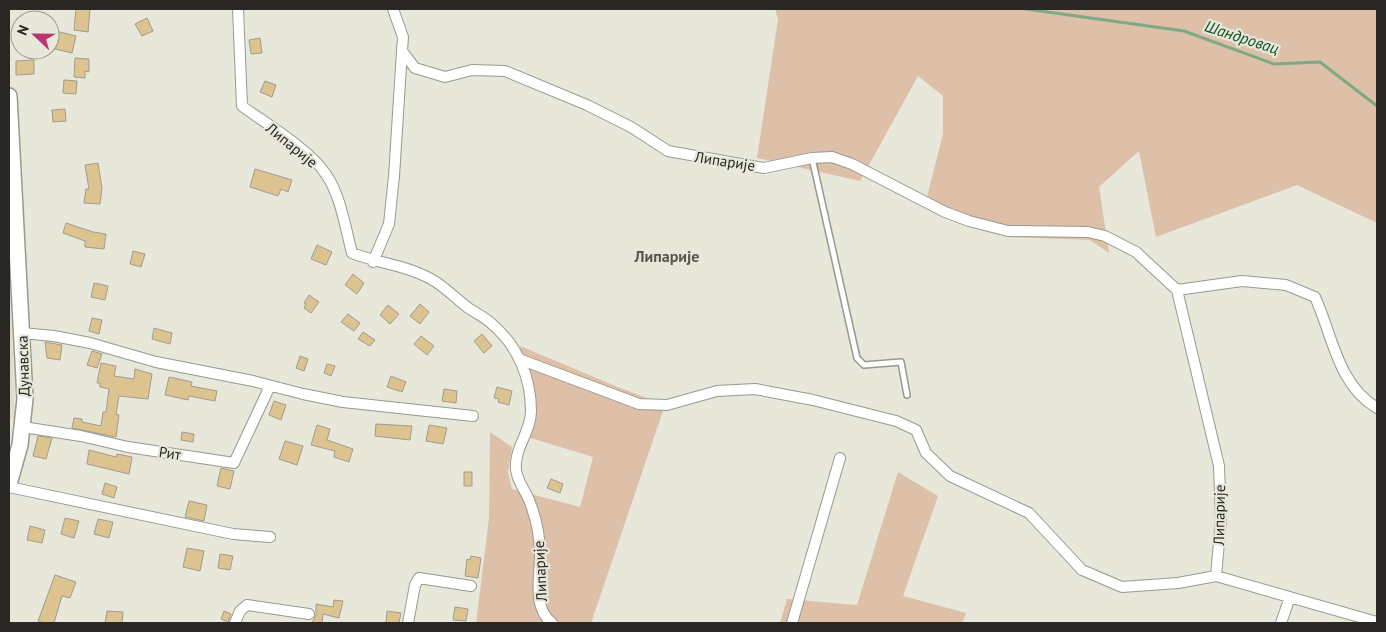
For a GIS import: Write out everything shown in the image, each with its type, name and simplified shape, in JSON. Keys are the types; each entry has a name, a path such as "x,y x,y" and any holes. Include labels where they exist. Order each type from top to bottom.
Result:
{"main road":[{"name":"Дунавска","path":"9,96 25,392 23,427 9,485"}],"street":[{"name":"Липарије","path":"238,9 242,106 308,155 325,172 335,191 352,253 373,262 398,266 431,279 492,324 516,351 529,381 532,413 526,436 517,453 516,470 530,501 540,541 538,596 544,617 552,623"},
{"path":"373,262 389,224 394,176 403,37 393,9"},
{"name":"Липарије","path":"402,51 415,68 445,77 472,70 505,71 587,105 632,127 668,151 764,168 812,158 832,157 852,164 945,212 969,221 1008,231 1088,232 1105,236 1136,252 1177,290 1219,466 1221,520 1216,576"},
{"path":"1177,290 1242,281 1286,284 1316,297 1326,320 1331,343 1342,370 1362,399 1377,408"},
{"path":"22,334 54,336 90,343 156,362 343,402 474,416"},
{"path":"519,359 639,404 667,404 717,391 755,389 813,400 896,421 916,430 926,453 950,476 1029,513 1082,570 1122,587 1178,583 1216,576 1377,622"},
{"name":"Рит","path":"23,427 81,436 128,447 234,463 270,386"},
{"path":"792,623 840,458"},
{"path":"9,485 233,534 270,537"},
{"path":"408,623 415,585 419,578 471,586"},
{"path":"1281,623 1290,597"},
{"path":"235,623 240,611 247,605 309,614"}],"lane":[{"path":"812,158 857,358 864,365 900,362 907,395"}],"shaded area":[{"path":"775,9 1377,9 1377,223 1297,185 1156,237 1139,151 1099,187 1109,253 1090,240 1009,237 960,223 925,205 943,134 943,96 918,76 860,181 757,158 778,19"},
{"path":"9,254 15,419 9,418"},
{"path":"520,346 665,405 591,623 476,623 489,518 490,432 512,447 508,472 512,489 580,507 593,457 524,436 527,423"},
{"path":"898,472 938,496 903,596 966,613 962,623 780,623 787,599 857,605"}],"building":[{"path":"76,9 90,9 88,32 74,30"},
{"path":"147,18 153,31 142,36 135,24"},
{"path":"60,32 76,36 72,53 60,50"},
{"path":"260,38 262,53 251,54 249,40"},
{"path":"75,58 89,59 89,72 85,71 85,78 74,77"},
{"path":"34,60 34,74 16,75 16,61"},
{"path":"64,80 77,81 76,94 63,93"},
{"path":"265,81 276,85 272,97 260,92"},
{"path":"65,109 66,121 53,122 52,110"},
{"path":"98,163 102,188 100,204 84,203 86,189 89,189 85,165"},
{"path":"255,169 292,180 288,192 281,189 278,196 250,187"},
{"path":"66,223 93,232 106,234 104,249 85,247 85,241 63,233"},
{"path":"317,245 332,252 326,265 311,259"},
{"path":"133,251 145,254 141,267 130,264"},
{"path":"353,274 364,283 357,294 345,285"},
{"path":"94,283 108,286 105,300 91,297"},
{"path":"309,295 319,302 311,313 304,308 306,304 304,303"},
{"path":"420,304 429,312 420,324 410,316"},
{"path":"388,305 399,314 390,324 380,315"},
{"path":"348,314 360,323 354,331 341,322"},
{"path":"92,318 102,320 99,334 89,331"},
{"path":"154,328 172,333 170,344 152,339"},
{"path":"363,332 375,340 370,346 358,339"},
{"path":"482,334 492,346 484,353 474,341"},
{"path":"421,336 434,346 427,355 414,344"},
{"path":"45,342 62,345 60,360 47,358"},
{"path":"92,351 102,354 97,368 87,365"},
{"path":"300,356 308,359 304,371 296,368"},
{"path":"101,363 116,366 114,376 134,379 135,369 152,374 148,399 119,396 116,414 119,415 116,437 72,428 74,418 82,419 82,422 101,426 103,412 106,412 109,389 100,387 100,383 97,383"},
{"path":"327,364 335,366 331,376 324,373"},
{"path":"391,376 406,382 402,392 387,387"},
{"path":"169,377 192,382 191,386 217,391 215,401 189,396 188,400 165,395"},
{"path":"497,387 512,391 509,405 498,402 499,399 494,398"},
{"path":"444,389 457,391 456,403 442,401"},
{"path":"274,401 286,405 281,420 269,415"},
{"path":"376,424 412,426 410,440 375,436"},
{"path":"317,425 330,429 327,440 353,449 349,462 334,457 335,451 311,445"},
{"path":"429,425 447,428 443,444 426,441"},
{"path":"182,432 194,434 193,442 181,440"},
{"path":"38,436 52,438 46,459 33,456"},
{"path":"285,441 303,446 297,465 279,459"},
{"path":"89,450 116,457 117,454 132,457 129,474 87,464"},
{"path":"221,468 234,471 230,489 217,486"},
{"path":"464,472 472,472 472,486 464,486"},
{"path":"551,479 563,484 560,493 547,488"},
{"path":"105,483 117,487 114,498 102,494"},
{"path":"189,501 207,505 204,521 185,517"},
{"path":"65,518 79,521 74,538 61,534"},
{"path":"98,519 113,522 109,538 94,534"},
{"path":"30,526 45,530 42,543 27,540"},
{"path":"187,548 204,551 200,571 183,567"},
{"path":"220,554 233,556 230,570 218,568"},
{"path":"471,556 481,558 478,578 465,576 467,559 470,560"},
{"path":"55,575 76,582 70,598 62,596 54,623 38,621"},
{"path":"334,600 343,601 339,618 323,614 322,623 312,623 316,615 316,604 333,607"},
{"path":"455,607 468,609 466,621 453,620"},
{"path":"107,611 123,612 122,623 105,623"},
{"path":"224,611 231,614 228,622 221,619"},
{"path":"387,611 401,613 399,623 386,623"}],"waterway":[{"name":"Шандровац","path":"1026,9 1184,31 1274,64 1320,62 1377,106"}],"district":[{"name":"Липарије","path":"667,256"}]}
